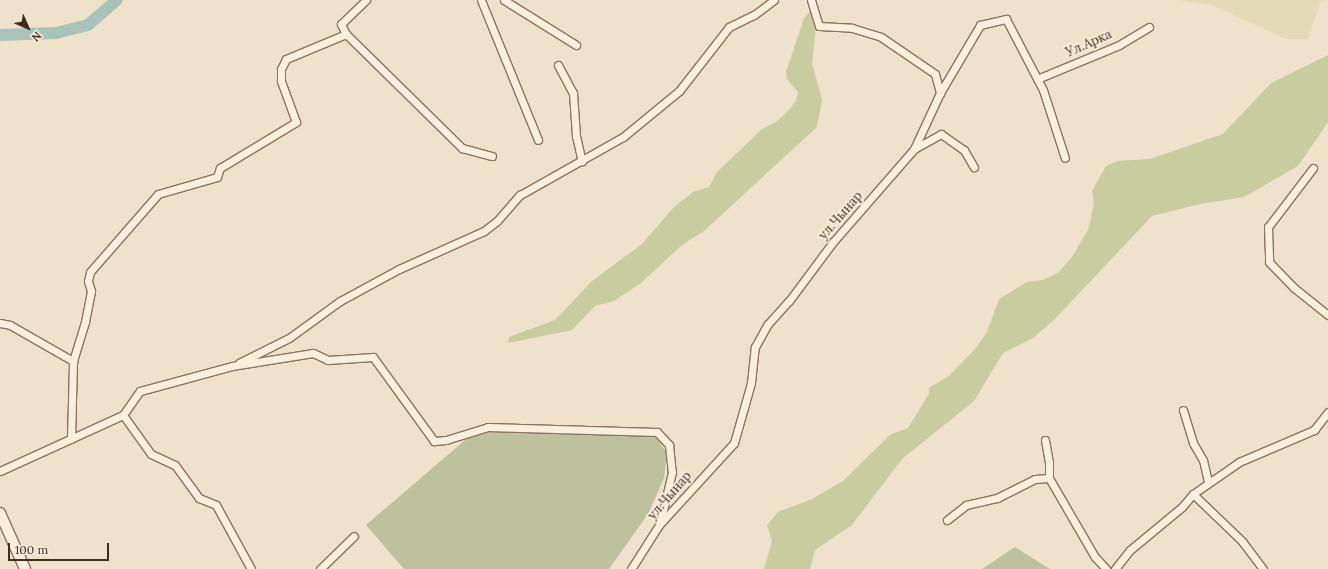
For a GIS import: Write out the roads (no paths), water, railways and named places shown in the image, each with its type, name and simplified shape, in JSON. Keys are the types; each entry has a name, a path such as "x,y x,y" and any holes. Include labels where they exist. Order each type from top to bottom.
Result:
{"street":[{"path":"366,0 341,24 346,34 462,148 492,156"},
{"path":"481,0 538,140"},
{"path":"504,0 576,45"},
{"path":"232,366 289,338 340,301 399,269 484,231 497,221 520,195 624,137 679,91 730,27 754,15 774,0"},
{"path":"811,0 819,26 852,28 881,36 936,74 940,93"},
{"name":"ул.Чынар","path":"631,569 659,524 734,443 751,383 755,347 768,324 789,301 833,242 914,149 940,93 980,25 1006,19 1038,79 1064,158"},
{"name":"Ул.Арка","path":"1038,79 1112,48 1149,28"},
{"path":"71,438 73,361 85,322 91,291 88,280 90,272 158,194 217,177 220,168 296,122 281,81 281,69 286,59 346,34"},
{"path":"558,65 573,93 576,136 582,161"},
{"path":"914,149 941,134 964,150 974,167"},
{"path":"1313,168 1268,227 1269,262 1293,288 1328,315"},
{"path":"0,323 10,325 73,361"},
{"path":"0,470 123,415 140,391 232,366 313,353 328,360 373,357 434,441 446,440 488,427 657,432 669,445 672,472 659,524"},
{"path":"1183,410 1193,443 1204,460 1208,482"},
{"path":"1115,569 1130,550 1182,507 1193,494 1208,482 1239,462 1314,430 1328,412"},
{"path":"123,415 151,454 175,465 199,498 216,505 251,569"},
{"path":"1045,440 1049,462 1049,478 1095,557 1106,569"},
{"path":"947,520 966,505 997,498 1035,479 1049,478"},
{"path":"1193,494 1243,542 1262,569"},
{"path":"0,513 25,569"},
{"path":"320,569 354,536"}],"waterway":[{"path":"0,35 56,33 88,25 117,0"}]}
